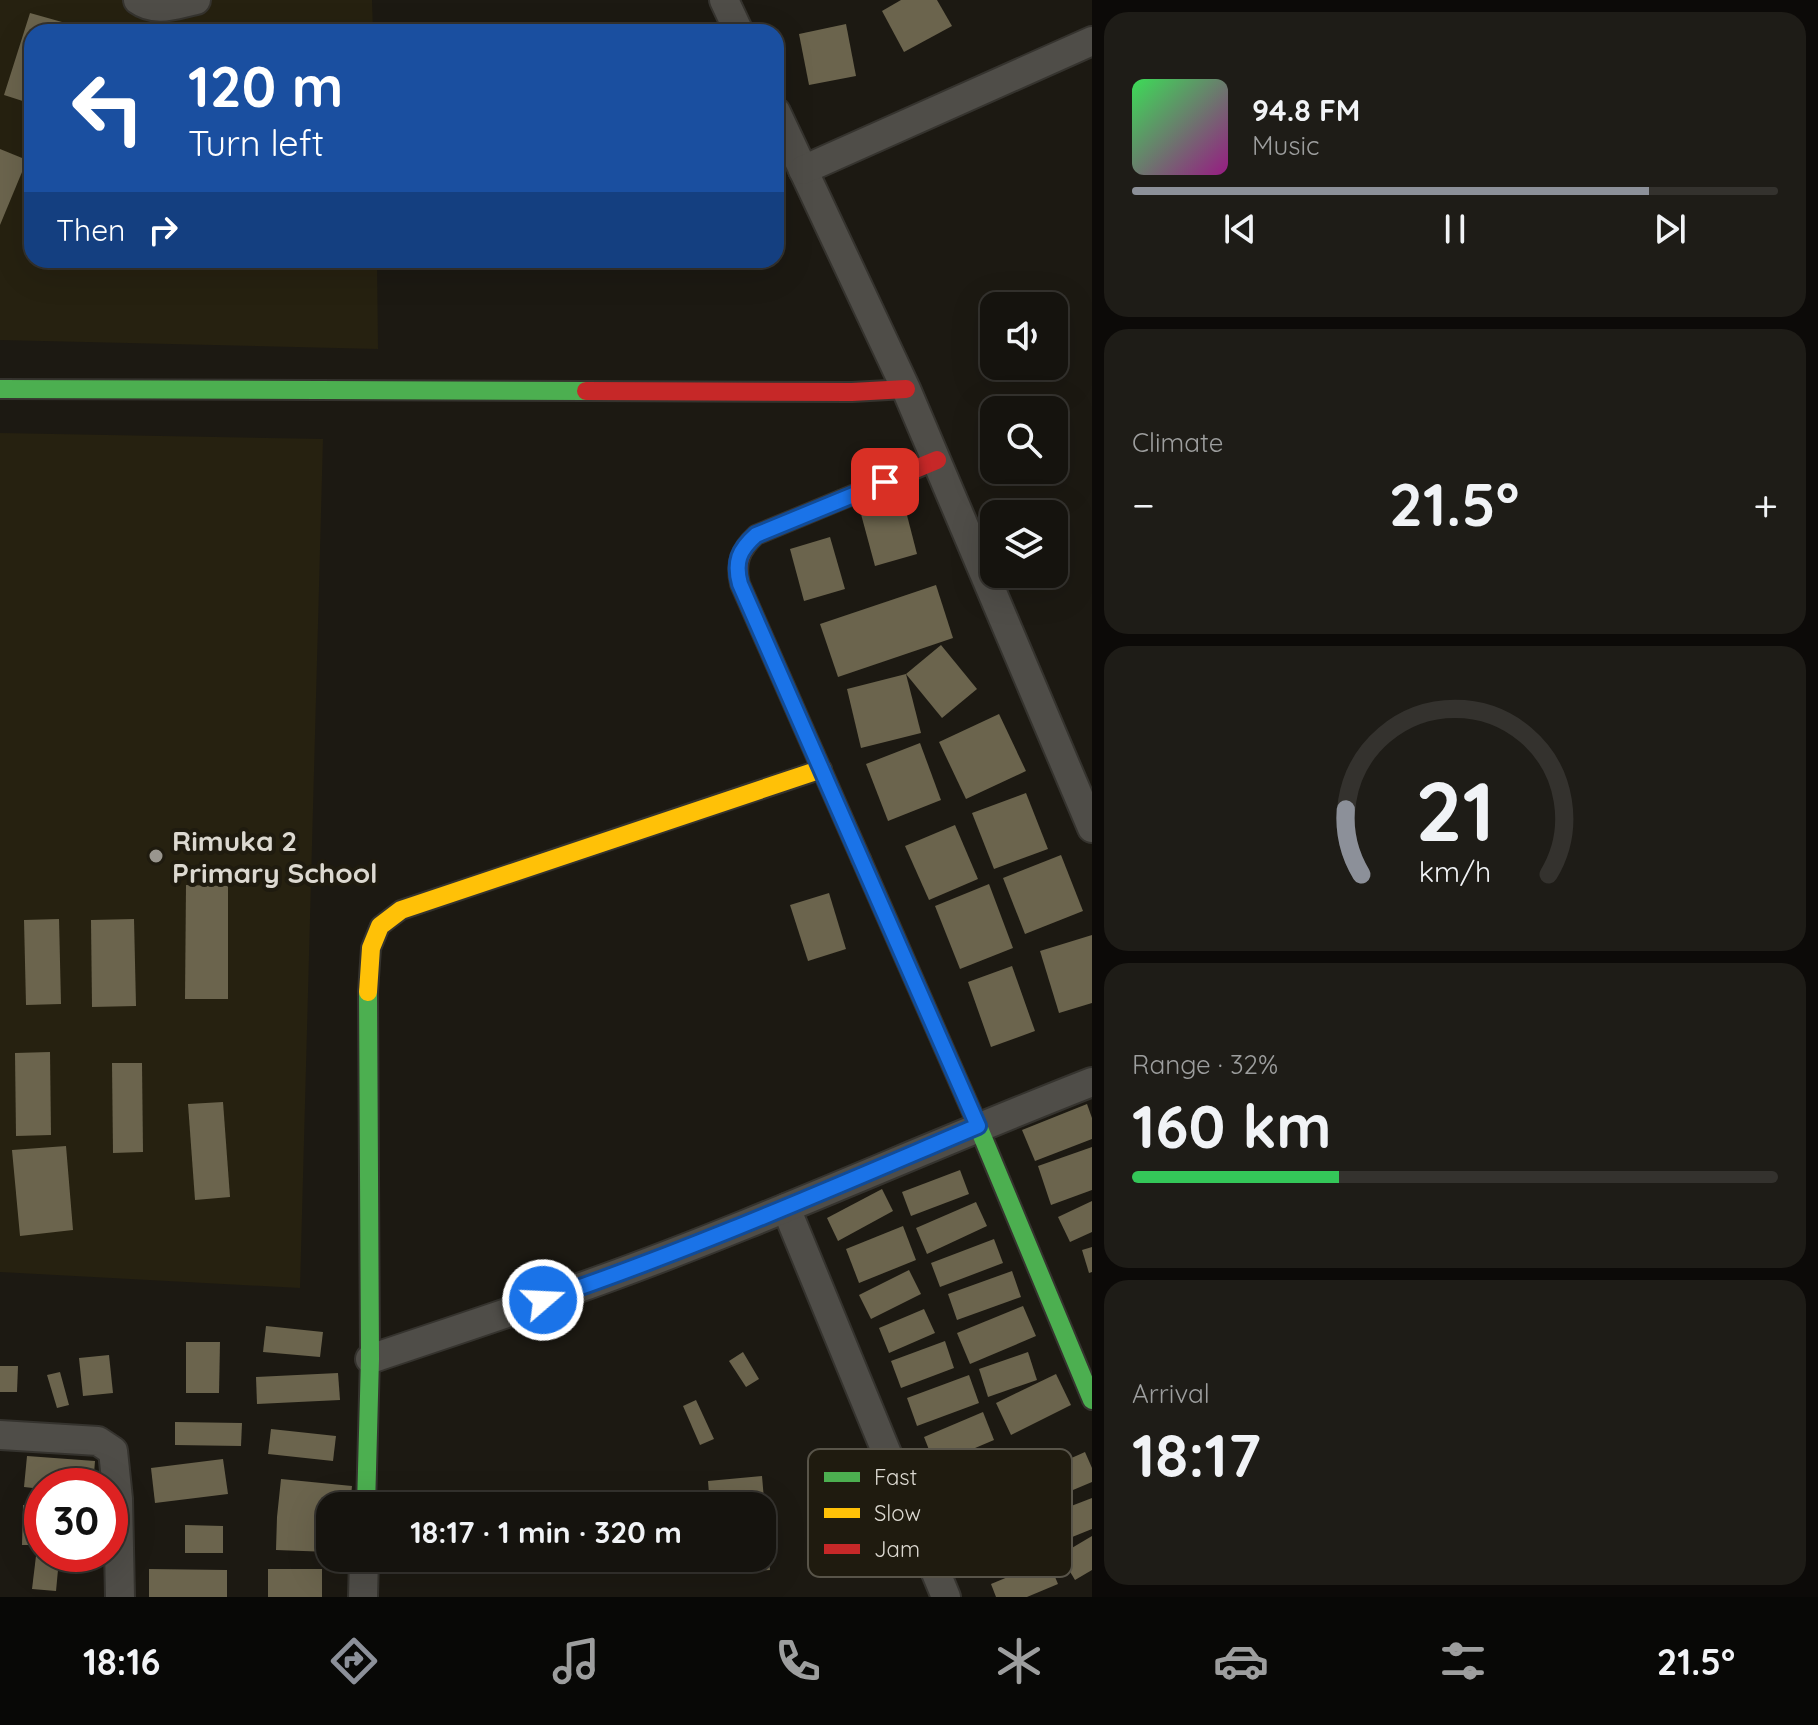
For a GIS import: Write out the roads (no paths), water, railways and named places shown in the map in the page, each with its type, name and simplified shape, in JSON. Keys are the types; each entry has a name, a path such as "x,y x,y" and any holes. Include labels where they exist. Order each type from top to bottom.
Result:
{"street":[{"path":"138,0 146,6 166,8 196,0"},
{"path":"724,0 735,24"},
{"path":"803,170 1092,41"},
{"path":"784,129 906,389 1092,828"},
{"path":"0,389 852,392 906,389"},
{"path":"937,460 756,535 740,554 736,569 978,1126 1092,1400"},
{"path":"366,1492 370,1359 368,974 371,948 380,926 401,910 822,769"},
{"path":"370,1359 601,1280 786,1208 978,1126 1092,1082"},
{"path":"786,1208 885,1449"},
{"path":"0,1435 98,1441 113,1451 118,1499 120,1597"},
{"path":"363,1597 364,1572"},
{"path":"938,1577 946,1597"}],"place":[{"name":"Rimuka 2 Primary School","path":"156,856"}]}
